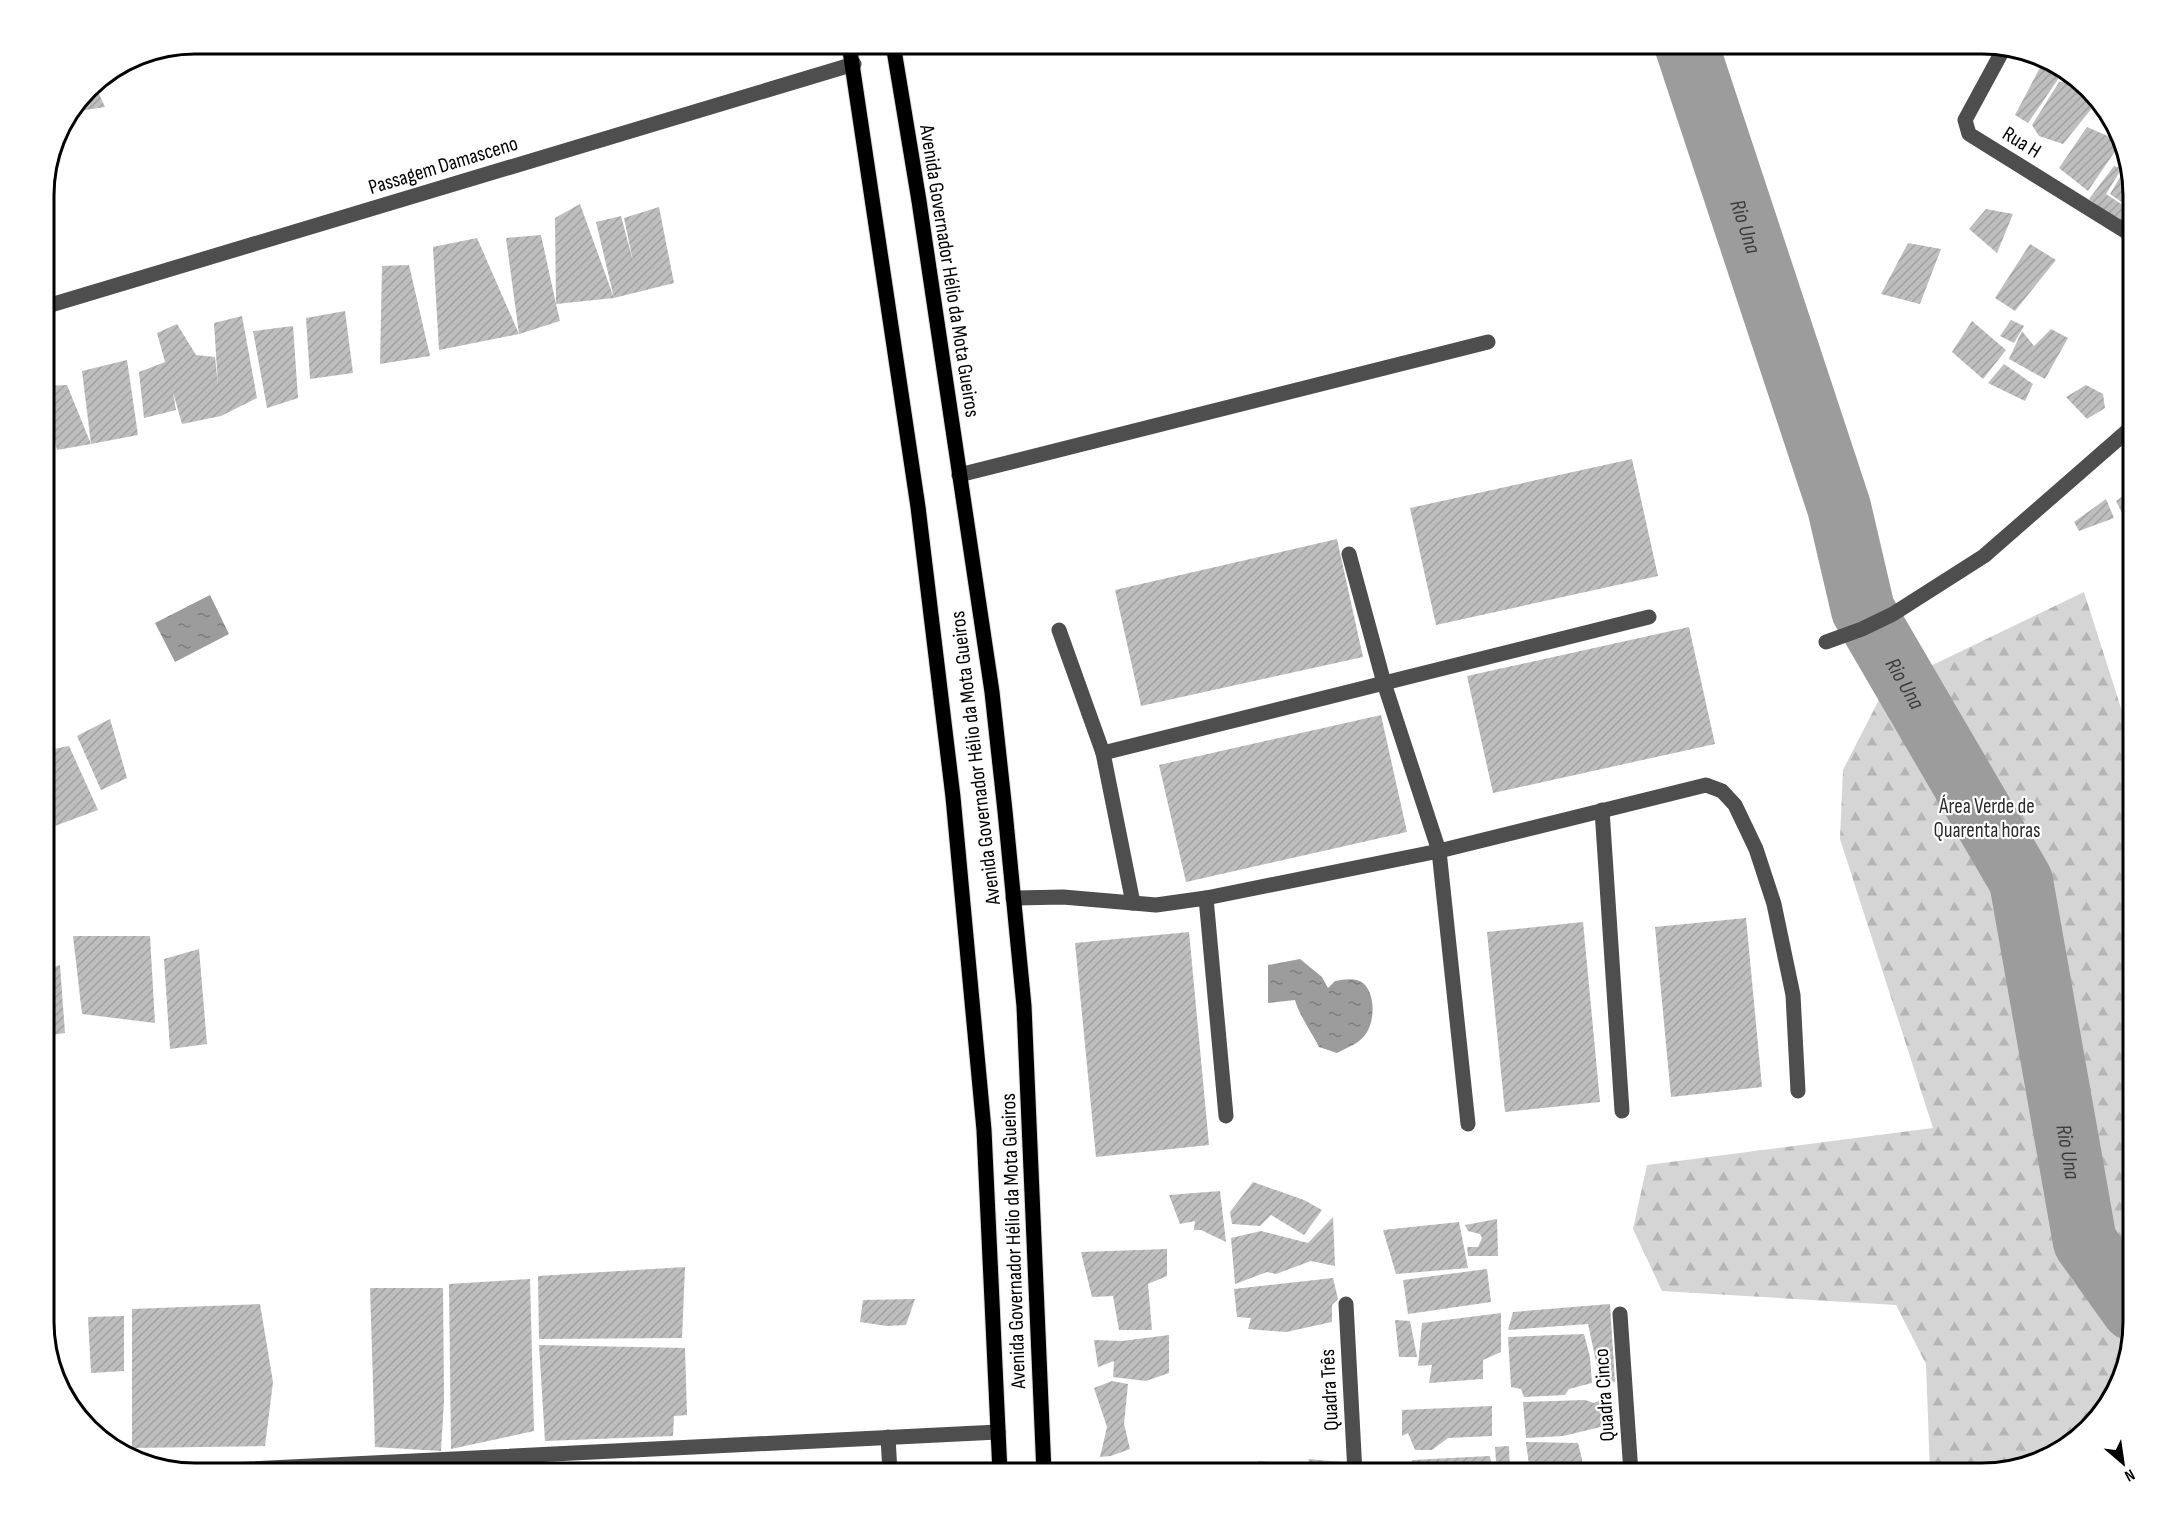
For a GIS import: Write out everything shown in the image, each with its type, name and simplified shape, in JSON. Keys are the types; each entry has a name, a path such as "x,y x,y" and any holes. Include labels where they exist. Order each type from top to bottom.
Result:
{"main road":[{"name":"Avenida Governador Hélio da Mota Gueiros","path":"852,54 918,507 953,796 984,1130 999,1463"},
{"name":"Avenida Governador Hélio da Mota Gueiros","path":"895,54 992,692 1024,1006 1044,1463"}],"street":[{"name":"Rua H","path":"2000,55 1965,120 1969,134 2123,230"},
{"name":"Passagem Damasceno","path":"54,304 854,64"},
{"path":"959,475 1488,342"},
{"path":"1826,642 1893,614 1984,556 2123,435"},
{"path":"1349,554 1384,683 1439,851 1468,1124"},
{"path":"1103,753 1649,617"},
{"path":"1059,630 1103,753 1133,903"},
{"path":"1013,898 1063,897 1156,905 1206,898 1439,851 1706,785 1722,791 1735,805 1756,849 1774,904 1792,995 1798,1091"},
{"path":"1602,810 1622,1111"},
{"path":"1206,898 1226,1116"},
{"name":"Quadra Três","path":"1346,1304 1354,1463"},
{"name":"Quadra Cinco","path":"1620,1314 1629,1463"},
{"path":"370,1463 998,1432"},
{"path":"888,1437 889,1463"}],"green space":[{"name":"Área Verde de Quarenta horas","path":"2084,592 2123,714 2122,1340 2118,1359 2108,1384 2088,1415 2075,1428 2053,1444 2036,1452 2000,1462 1930,1463 1926,1364 1896,1305 1662,1291 1633,1229 1647,1165 1933,1128 1840,839 1843,770 1885,688"}],"water":[{"path":"210,595 229,634 175,662 155,623"},
{"path":"1300,959 1322,977 1328,988 1335,981 1349,979 1360,981 1367,987 1372,999 1370,1027 1358,1042 1337,1053 1319,1047 1295,1000 1268,1003 1268,965"}],"building":[{"path":"2040,67 2059,78 2028,123 2015,115"},
{"path":"2065,81 2075,89 2092,108 2063,144 2039,136 2032,125 2059,82"},
{"path":"98,92 105,107 82,110"},
{"path":"2087,127 2110,137 2115,151 2088,191 2059,168"},
{"path":"2114,166 2120,168 2121,170 2106,194 2123,205 2123,224 2089,199"},
{"path":"2121,175 2123,203 2110,194"},
{"path":"580,204 614,298 556,304 555,218"},
{"path":"659,207 674,283 614,298 596,222 621,216 633,261 624,218"},
{"path":"1986,209 2013,214 1997,253 1969,229"},
{"path":"541,235 560,321 519,334 506,238"},
{"path":"477,238 519,334 439,350 433,247"},
{"path":"1908,243 1941,249 1920,304 1881,294"},
{"path":"2030,244 2056,260 2015,311 1995,298"},
{"path":"409,265 430,356 380,364 382,266"},
{"path":"345,311 353,373 310,379 306,318"},
{"path":"242,316 257,398 221,416 182,424 173,392 176,410 144,418 139,372 165,362 157,333 177,324 196,355 215,357 218,385 214,323"},
{"path":"2011,320 2024,326 2014,343 2000,336"},
{"path":"1972,321 2006,350 1983,379 1952,352"},
{"path":"293,326 298,398 267,408 253,331"},
{"path":"2051,329 2068,338 2045,379 2009,359 2022,331 2034,346"},
{"path":"127,360 138,435 91,444 82,371"},
{"path":"2004,364 2033,384 2025,401 1988,383"},
{"path":"67,385 91,444 57,450 54,437 54,386"},
{"path":"2086,385 2103,394 2105,408 2087,419 2066,397"},
{"path":"1632,459 1658,576 1436,625 1410,508"},
{"path":"2123,496 2123,515 2116,501"},
{"path":"2106,499 2114,518 2079,531 2074,522"},
{"path":"1337,539 1363,657 1141,706 1115,590"},
{"path":"1689,627 1715,744 1493,793 1467,676"},
{"path":"1381,715 1407,832 1186,882 1159,765"},
{"path":"110,719 127,778 101,790 77,736"},
{"path":"69,746 98,810 54,826 54,749"},
{"path":"1746,918 1762,1087 1671,1097 1655,927"},
{"path":"1583,922 1600,1102 1505,1112 1487,932"},
{"path":"1189,932 1209,1145 1096,1157 1075,943"},
{"path":"73,936 150,936 155,1023 82,1014"},
{"path":"199,949 207,1044 170,1049 164,959"},
{"path":"60,965 65,1033 54,1035 54,967"},
{"path":"1253,1182 1304,1200 1322,1210 1304,1235 1271,1215 1260,1226 1232,1224 1230,1212"},
{"path":"1220,1191 1226,1242 1201,1230 1194,1230 1195,1221 1180,1224 1169,1195"},
{"path":"1333,1217 1335,1266 1311,1261 1276,1274 1267,1272 1235,1284 1231,1238 1261,1231 1308,1243"},
{"path":"1497,1219 1498,1256 1468,1256 1467,1247 1478,1247 1482,1238 1480,1234 1468,1231 1465,1225"},
{"path":"1459,1222 1468,1268 1396,1274 1383,1230"},
{"path":"1167,1249 1167,1276 1148,1284 1152,1330 1119,1330 1113,1296 1092,1297 1081,1252"},
{"path":"685,1267 682,1338 539,1339 538,1276"},
{"path":"1487,1269 1491,1302 1408,1314 1403,1280"},
{"path":"1333,1278 1338,1299 1332,1305 1332,1322 1286,1332 1248,1329 1251,1318 1237,1317 1234,1289"},
{"path":"530,1279 534,1431 451,1449 449,1284"},
{"path":"370,1288 443,1288 444,1400 441,1451 375,1447"},
{"path":"915,1299 906,1325 887,1326 860,1322 863,1300"},
{"path":"260,1304 273,1382 265,1446 132,1447 132,1309"},
{"path":"1610,1304 1615,1382 1600,1380 1588,1324 1508,1330 1513,1312"},
{"path":"1501,1313 1501,1352 1483,1360 1483,1379 1429,1383 1432,1365 1418,1366 1422,1323"},
{"path":"124,1316 124,1371 91,1373 88,1317"},
{"path":"1395,1320 1410,1321 1417,1357 1399,1357"},
{"path":"1584,1334 1590,1357 1592,1383 1569,1389 1565,1395 1524,1397 1521,1389 1511,1387 1508,1337"},
{"path":"1169,1335 1169,1373 1146,1381 1113,1377 1114,1361 1098,1367 1094,1340 1122,1341"},
{"path":"539,1345 685,1348 687,1415 674,1416 673,1436 545,1441"},
{"path":"1112,1381 1128,1384 1124,1424 1130,1449 1111,1456 1100,1457 1107,1427 1094,1388"},
{"path":"1608,1396 1613,1408 1609,1425 1563,1436 1526,1438 1523,1402 1585,1400 1594,1403"},
{"path":"1492,1406 1492,1436 1448,1438 1432,1450 1415,1450 1408,1433 1402,1436 1402,1410"},
{"path":"1526,1442 1578,1443 1582,1459 1582,1463 1529,1463"},
{"path":"1509,1446 1510,1463 1496,1463 1495,1447"},
{"path":"1490,1456 1491,1463 1412,1463 1412,1460"},
{"path":"1308,1459 1341,1463 1310,1463"},
{"path":"1258,1461 1282,1463 1258,1463"}],"waterway":[{"name":"Rio Una","path":"1689,54 1839,507 1863,610 2021,881 2085,1242 2123,1295"}]}
